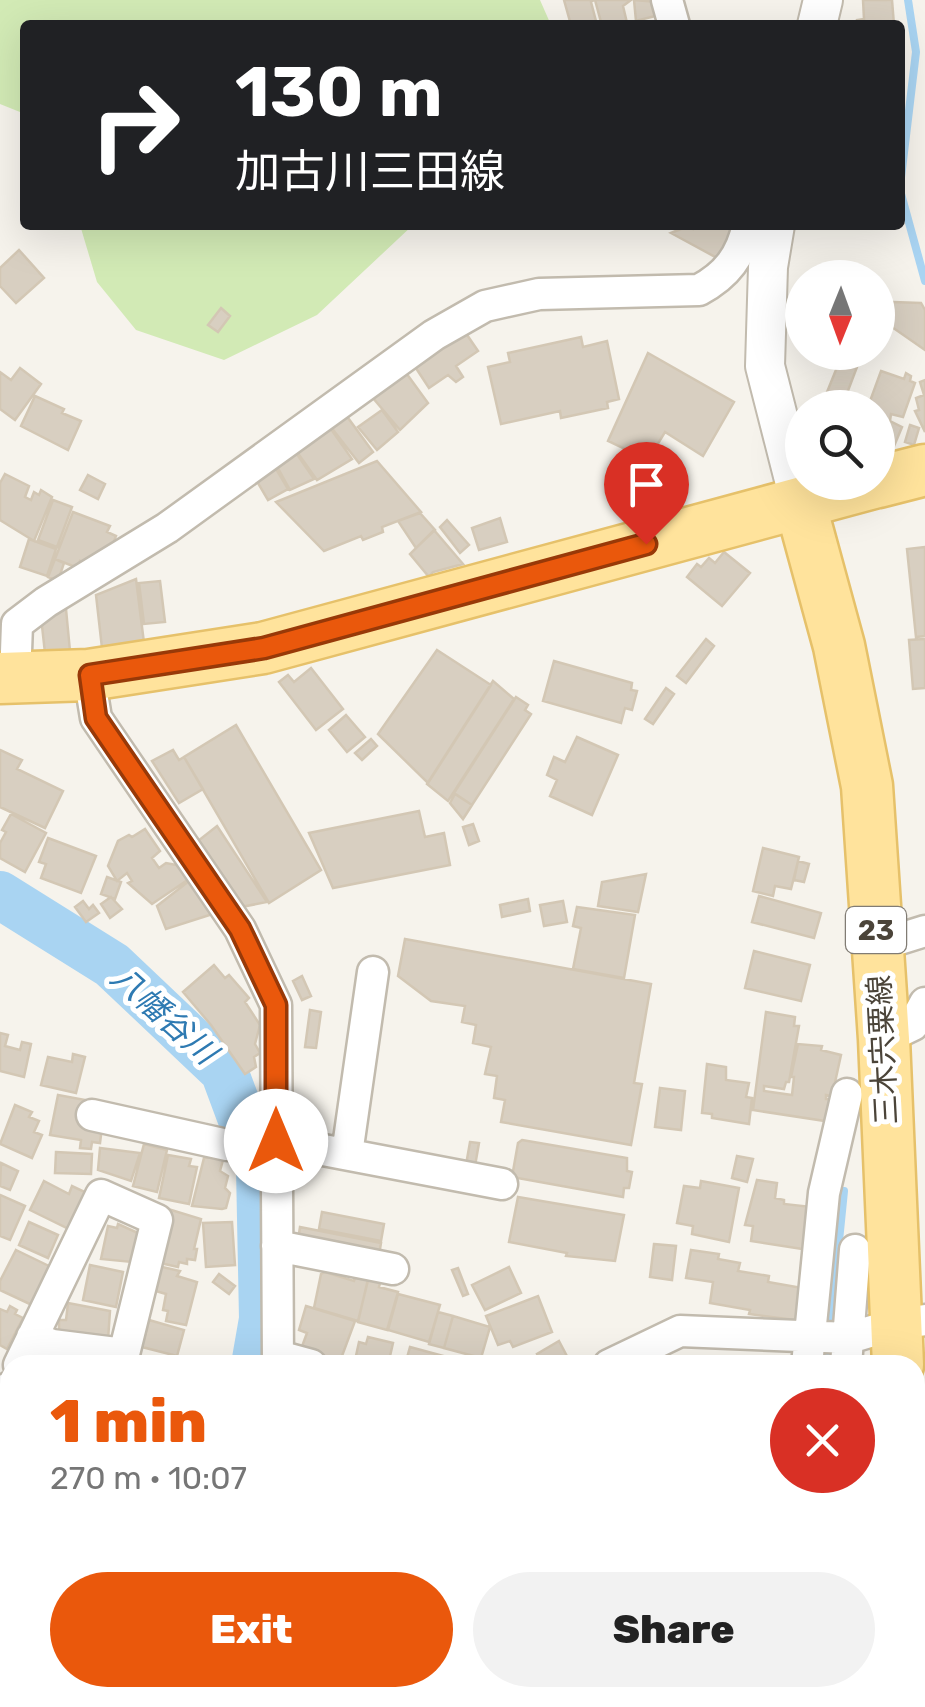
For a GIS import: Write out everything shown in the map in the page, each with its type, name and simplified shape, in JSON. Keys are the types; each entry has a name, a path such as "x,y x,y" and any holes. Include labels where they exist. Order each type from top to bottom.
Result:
{"main road":[{"path":"895,478 925,470"},
{"path":"8,678 90,675 264,648 811,500"},
{"name":"三木宍粟線","path":"800,503 840,646 867,786 906,1336"}],"street":[{"path":"8,678 18,624 46,602 167,528 434,335 485,306 539,294 699,290 720,279 743,249 747,230"},
{"path":"775,230 768,268 765,366 800,503"},
{"path":"90,675 96,718 240,929 276,1005 278,1355"},
{"path":"877,946 925,932"},
{"path":"347,1154 373,972"},
{"path":"884,1038 913,1025 925,1003"},
{"path":"808,1351 824,1193 847,1094"},
{"path":"92,1115 227,1145 276,1141 502,1184"},
{"path":"24,1355 32,1337 101,1195 157,1220 124,1354 52,1346 32,1337"},
{"path":"277,1246 393,1270"},
{"path":"847,1351 855,1250"},
{"path":"631,1355 680,1332 808,1351 847,1351 906,1336"}],"green space":[{"path":"0,0 540,0 549,20 20,20 20,112 0,104"},
{"path":"81,230 408,230 317,315 224,360 136,330 97,282"}],"building":[{"path":"564,0 594,0 591,2 596,20 570,20"},
{"path":"595,0 631,0 623,6 626,20 600,20"},
{"path":"634,0 657,2 659,15 636,20"},
{"path":"863,0 892,0 894,20 857,20 864,19"},
{"path":"678,230 737,230 719,259 671,233"},
{"path":"19,250 44,278 16,303 0,286 0,268"},
{"path":"895,302 921,303 925,310 925,350 895,329"},
{"path":"221,308 230,316 218,332 208,325"},
{"path":"463,329 478,351 456,366 463,377 456,382 448,375 429,388 412,362"},
{"path":"581,337 583,347 607,341 619,399 607,402 608,408 561,418 560,411 501,424 488,367 510,362 508,353"},
{"path":"648,353 734,402 703,456 665,432 648,460 608,441"},
{"path":"401,366 428,403 400,430 367,391"},
{"path":"20,368 41,384 15,420 0,409 0,372 11,380"},
{"path":"836,370 856,370 848,390 828,390"},
{"path":"881,371 904,379 906,373 915,383 903,417 895,415 895,390 874,390"},
{"path":"925,380 925,432 915,411 919,410 916,398 924,395 920,382"},
{"path":"35,396 81,421 68,450 21,426"},
{"path":"382,410 398,432 377,450 358,427"},
{"path":"343,411 373,452 359,463 327,422"},
{"path":"326,422 352,459 317,480 292,445"},
{"path":"895,424 902,427 895,444"},
{"path":"910,425 919,428 914,445 905,442"},
{"path":"292,447 314,479 290,490 273,459"},
{"path":"377,461 421,512 382,527 383,532 324,551 276,502"},
{"path":"272,462 288,489 268,500 252,473"},
{"path":"5,474 29,486 25,497 31,500 34,492 39,495 41,490 52,497 34,541 0,520 0,483"},
{"path":"88,475 105,484 98,499 80,490"},
{"path":"53,500 72,507 57,547 38,540"},
{"path":"73,512 110,526 107,532 116,536 108,557 88,564 80,561 78,568 55,559"},
{"path":"420,513 435,530 416,548 398,521"},
{"path":"500,518 507,542 479,550 472,528"},
{"path":"447,520 469,545 460,553 440,527"},
{"path":"434,530 463,564 433,572 429,577 410,554"},
{"path":"29,539 56,549 47,576 20,567"},
{"path":"925,547 925,636 916,637 907,549"},
{"path":"724,552 750,573 722,606 687,577 697,564 701,567 709,558 715,563"},
{"path":"55,559 64,563 58,581 48,577"},
{"path":"136,579 144,643 102,648 96,595"},
{"path":"160,581 165,622 144,624 139,583"},
{"path":"66,609 70,651 45,653 41,617"},
{"path":"706,639 714,646 686,683 677,676"},
{"path":"925,639 925,688 913,689 909,640"},
{"path":"437,650 491,685 428,783 378,734"},
{"path":"554,661 632,683 631,690 637,691 632,710 625,708 621,723 543,701"},
{"path":"311,668 343,709 316,730 279,682 288,675 294,682"},
{"path":"493,681 514,699 448,801 427,784"},
{"path":"666,688 674,694 653,724 645,719"},
{"path":"516,697 528,705 525,710 531,714 472,805 454,793"},
{"path":"346,715 365,737 347,752 329,730"},
{"path":"236,725 321,870 269,903 184,757"},
{"path":"577,737 618,755 592,815 550,796 557,780 547,775 554,757 565,762"},
{"path":"371,739 377,746 362,760 355,753"},
{"path":"0,750 22,760 17,769 63,791 45,828 0,807"},
{"path":"173,750 179,760 184,757 203,789 179,803 152,761"},
{"path":"455,794 472,805 463,819 450,803"},
{"path":"419,811 425,837 444,833 450,865 333,888 309,833"},
{"path":"11,814 46,833 25,872 0,858 0,843 6,832 2,830"},
{"path":"473,824 479,841 469,845 463,827"},
{"path":"217,826 267,902 241,907 198,841"},
{"path":"145,829 160,851 152,858 159,868 166,863 176,865 189,879 152,904 128,883 132,881 127,873 117,881 108,866 118,841"},
{"path":"48,838 96,856 81,893 41,878 46,864 39,862"},
{"path":"763,848 799,857 791,889 775,886 773,896 753,891"},
{"path":"798,861 809,864 804,882 794,880"},
{"path":"198,874 222,911 166,929 157,906"},
{"path":"646,874 638,912 598,906 602,882"},
{"path":"107,877 121,882 115,899 101,894"},
{"path":"759,896 821,913 814,938 752,922"},
{"path":"111,897 122,909 110,918 101,904"},
{"path":"528,899 530,911 502,917 500,905"},
{"path":"83,901 99,913 86,922 75,907"},
{"path":"563,901 567,922 544,926 540,905"},
{"path":"577,907 635,915 624,978 573,969 581,928 573,926"},
{"path":"405,939 651,984 634,1083 642,1084 631,1145 501,1122 505,1100 494,1098 497,1076 485,1074 491,1047 473,1043 476,1025 462,1022 465,1006 431,1001 398,976"},
{"path":"754,951 810,965 801,1001 745,988"},
{"path":"214,965 225,978 229,975 249,998 245,1002 260,1025 255,1044 260,1053 254,1057 256,1067 245,1074 183,992"},
{"path":"302,976 311,996 302,1000 293,981"},
{"path":"310,1010 321,1012 316,1048 305,1047"},
{"path":"766,1012 795,1017 794,1026 799,1026 789,1082 784,1089 764,1086 764,1091 792,1095 791,1077 798,1044 822,1046 821,1050 841,1055 832,1096 826,1095 826,1099 832,1099 825,1121 753,1110"},
{"path":"0,1033 8,1035 5,1046 20,1050 22,1042 31,1044 24,1077 0,1071"},
{"path":"73,1054 85,1057 76,1093 41,1085 48,1057 72,1062"},
{"path":"707,1064 726,1067 726,1080 749,1083 749,1124 702,1113"},
{"path":"660,1088 685,1091 681,1130 655,1127"},
{"path":"58,1095 85,1100 81,1124 102,1127 100,1143 92,1142 91,1149 80,1148 81,1140 50,1135"},
{"path":"15,1105 32,1112 29,1117 39,1121 34,1132 42,1135 32,1158 0,1144"},
{"path":"522,1140 627,1158 627,1171 632,1172 629,1188 624,1188 623,1197 512,1177 518,1143"},
{"path":"470,1142 479,1143 475,1166 466,1165"},
{"path":"144,1144 167,1150 157,1192 133,1186"},
{"path":"100,1148 140,1153 131,1181 98,1170"},
{"path":"56,1152 92,1154 91,1174 55,1173"},
{"path":"168,1155 191,1159 189,1166 197,1167 189,1204 159,1198"},
{"path":"737,1156 753,1159 747,1182 732,1178"},
{"path":"204,1158 223,1160 220,1171 228,1176 225,1188 230,1193 226,1208 222,1209 192,1206"},
{"path":"1,1163 18,1171 10,1190 0,1186"},
{"path":"757,1180 777,1183 775,1198 784,1200 784,1204 812,1207 809,1250 751,1241 753,1226 745,1225"},
{"path":"44,1181 69,1194 72,1186 87,1193 69,1229 30,1210"},
{"path":"701,1181 739,1188 729,1242 692,1234 693,1226 677,1223 684,1186 700,1188"},
{"path":"0,1195 25,1206 10,1240 0,1236"},
{"path":"518,1197 624,1215 615,1261 566,1256 567,1253 509,1242"},
{"path":"168,1209 201,1219 195,1260 179,1262 178,1267 160,1263"},
{"path":"322,1212 384,1224 381,1241 319,1229"},
{"path":"29,1222 58,1235 48,1258 19,1245"},
{"path":"232,1222 235,1265 206,1267 203,1223"},
{"path":"118,1224 138,1233 132,1262 101,1259 108,1226 117,1228"},
{"path":"300,1227 381,1243 379,1255 298,1240"},
{"path":"654,1244 676,1246 672,1280 650,1277"},
{"path":"16,1250 51,1267 32,1305 0,1290 0,1281"},
{"path":"691,1250 719,1254 718,1259 740,1263 738,1271 769,1276 768,1282 802,1288 795,1320 749,1314 750,1310 710,1303 713,1282 686,1278"},
{"path":"90,1265 123,1272 116,1307 83,1300"},
{"path":"158,1266 180,1271 177,1276 197,1282 186,1325 166,1321 166,1294 152,1290"},
{"path":"509,1267 521,1293 485,1310 472,1285"},
{"path":"458,1268 468,1294 463,1296 452,1270"},
{"path":"357,1272 369,1276 358,1321 314,1308 321,1274 354,1281"},
{"path":"219,1274 235,1286 229,1294 213,1282"},
{"path":"368,1279 398,1292 387,1330 358,1322"},
{"path":"398,1294 440,1305 429,1342 388,1330"},
{"path":"538,1296 552,1332 513,1347 510,1341 498,1345 486,1316"},
{"path":"68,1303 110,1311 108,1340 59,1334 59,1320 66,1320"},
{"path":"10,1306 23,1318 7,1349 0,1345 0,1309 7,1312"},
{"path":"306,1306 355,1321 342,1355 300,1352 307,1333 299,1330"},
{"path":"438,1312 453,1316 444,1348 429,1344"},
{"path":"453,1316 490,1327 482,1355 444,1348"},
{"path":"149,1320 184,1330 177,1355 142,1347"},
{"path":"368,1337 393,1343 390,1355 356,1355 359,1342 366,1344"},
{"path":"559,1341 566,1355 538,1355"},
{"path":"410,1347 439,1355 408,1355"}],"waterway":[{"path":"905,144 916,52 908,0"},
{"path":"905,208 925,281"},
{"name":"八幡谷川","path":"0,895 112,965 224,1071 260,1168 263,1319 257,1355"},
{"path":"830,1331 844,1191"},
{"path":"828,1355 829,1345"}],"route":[{"path":"276,1141 276,1005 240,929 96,718 90,675 264,648 646,544"}]}
